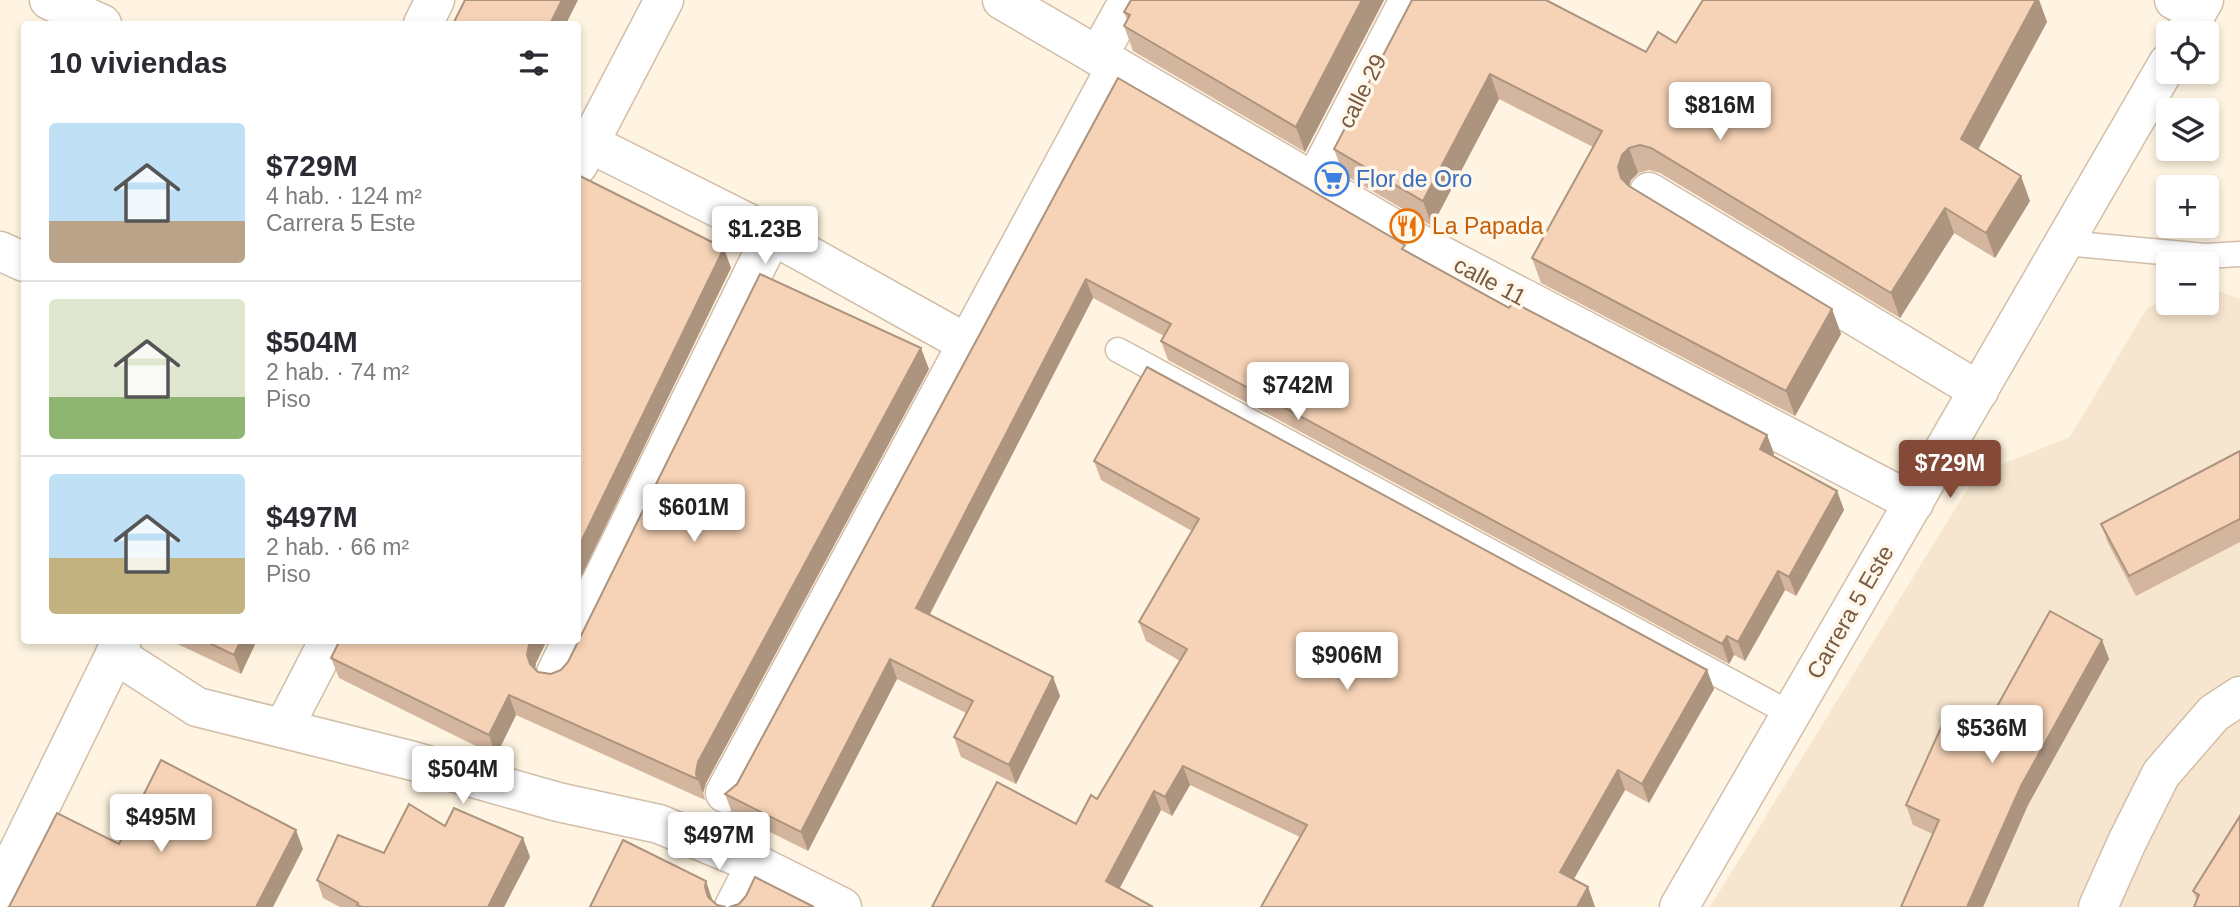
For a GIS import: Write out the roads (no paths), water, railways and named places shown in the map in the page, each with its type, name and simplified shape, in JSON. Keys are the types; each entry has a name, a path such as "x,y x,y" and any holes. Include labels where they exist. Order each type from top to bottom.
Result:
{"street":[{"path":"49,0 95,21"},
{"path":"424,21 435,0"},
{"path":"664,0 583,154 772,235 966,343"},
{"name":"calle 11","path":"1002,0 1442,256 1914,503"},
{"path":"725,793 966,343 1107,61 1129,0"},
{"name":"calle 29","path":"1314,183 1409,0"},
{"name":"Carrera 5 Este","path":"1679,907 2156,83"},
{"path":"1649,192 1979,391"},
{"path":"581,623 772,235"},
{"path":"0,251 21,261"},
{"path":"284,727 327,644"},
{"path":"0,889 119,647 197,706 558,802 659,824 757,864 842,907"},
{"path":"2098,907 2161,774 2214,713 2240,696"},
{"path":"734,907 757,864"}],"lane":[{"path":"2065,243 2204,256 2240,254"},
{"path":"1118,350 1791,714"}],"place":[{"name":"Flor de Oro","path":"1332,179"},
{"name":"La Papada","path":"1407,226"}]}
